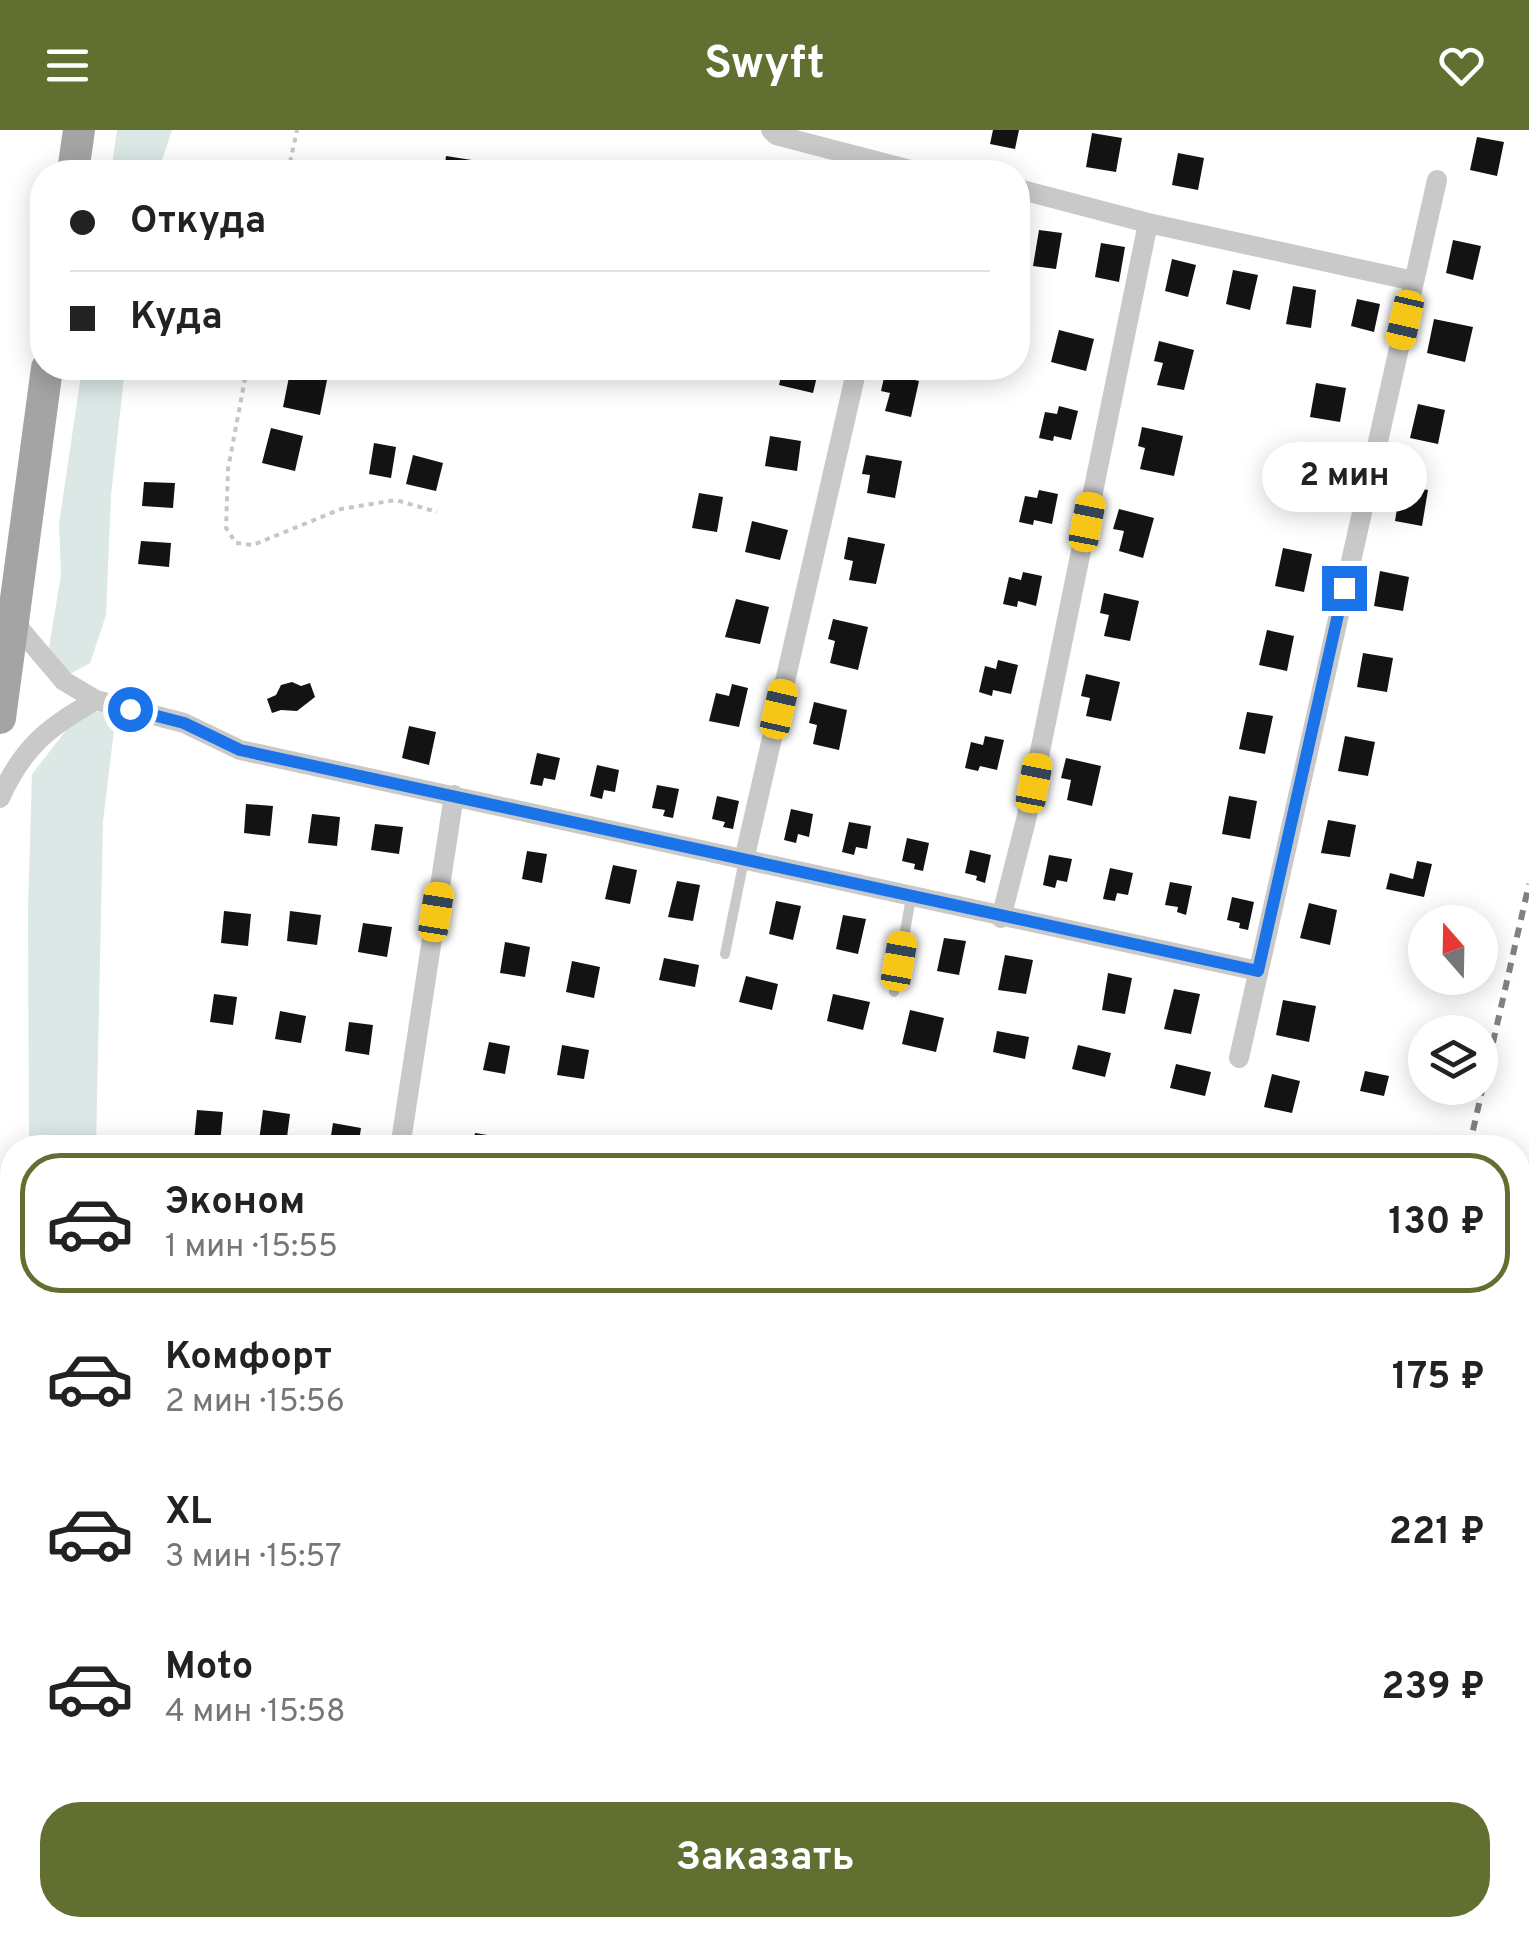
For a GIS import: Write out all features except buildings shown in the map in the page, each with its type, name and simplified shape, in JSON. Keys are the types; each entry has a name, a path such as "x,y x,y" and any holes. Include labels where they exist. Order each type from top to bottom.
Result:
{"main road":[{"path":"75,160 79,130"},
{"path":"0,718 3,671 45,380"}],"street":[{"path":"771,130 776,135 865,160"},
{"path":"1239,1058 1437,180"},
{"path":"1030,192 1148,223 1414,282"},
{"path":"1001,918 1026,820 1148,223"},
{"path":"744,860 854,380"},
{"path":"12,621 64,681 96,700 184,723 240,750 1258,971"},
{"path":"0,798 12,771 32,744 55,723 96,700"},
{"path":"402,1135 454,795"}],"lane":[{"path":"726,954 744,860"},
{"path":"894,992 911,898"}],"path":[{"path":"291,160 298,130"},
{"path":"244,380 228,469 226,528 236,544 253,545 341,509 396,500 437,512"}],"shaded area":[{"path":"117,130 172,130 162,160 113,160"},
{"path":"80,380 124,380 111,495 106,615 90,663 70,674 52,661 49,647 61,575 59,524"},
{"path":"90,713 116,714 103,821 96,1135 29,1135 32,774 68,728"}],"railway":[{"path":"1472,1135 1529,884"}],"route":[{"path":"130,709 184,723 240,750 1258,971 1344,588"}]}
